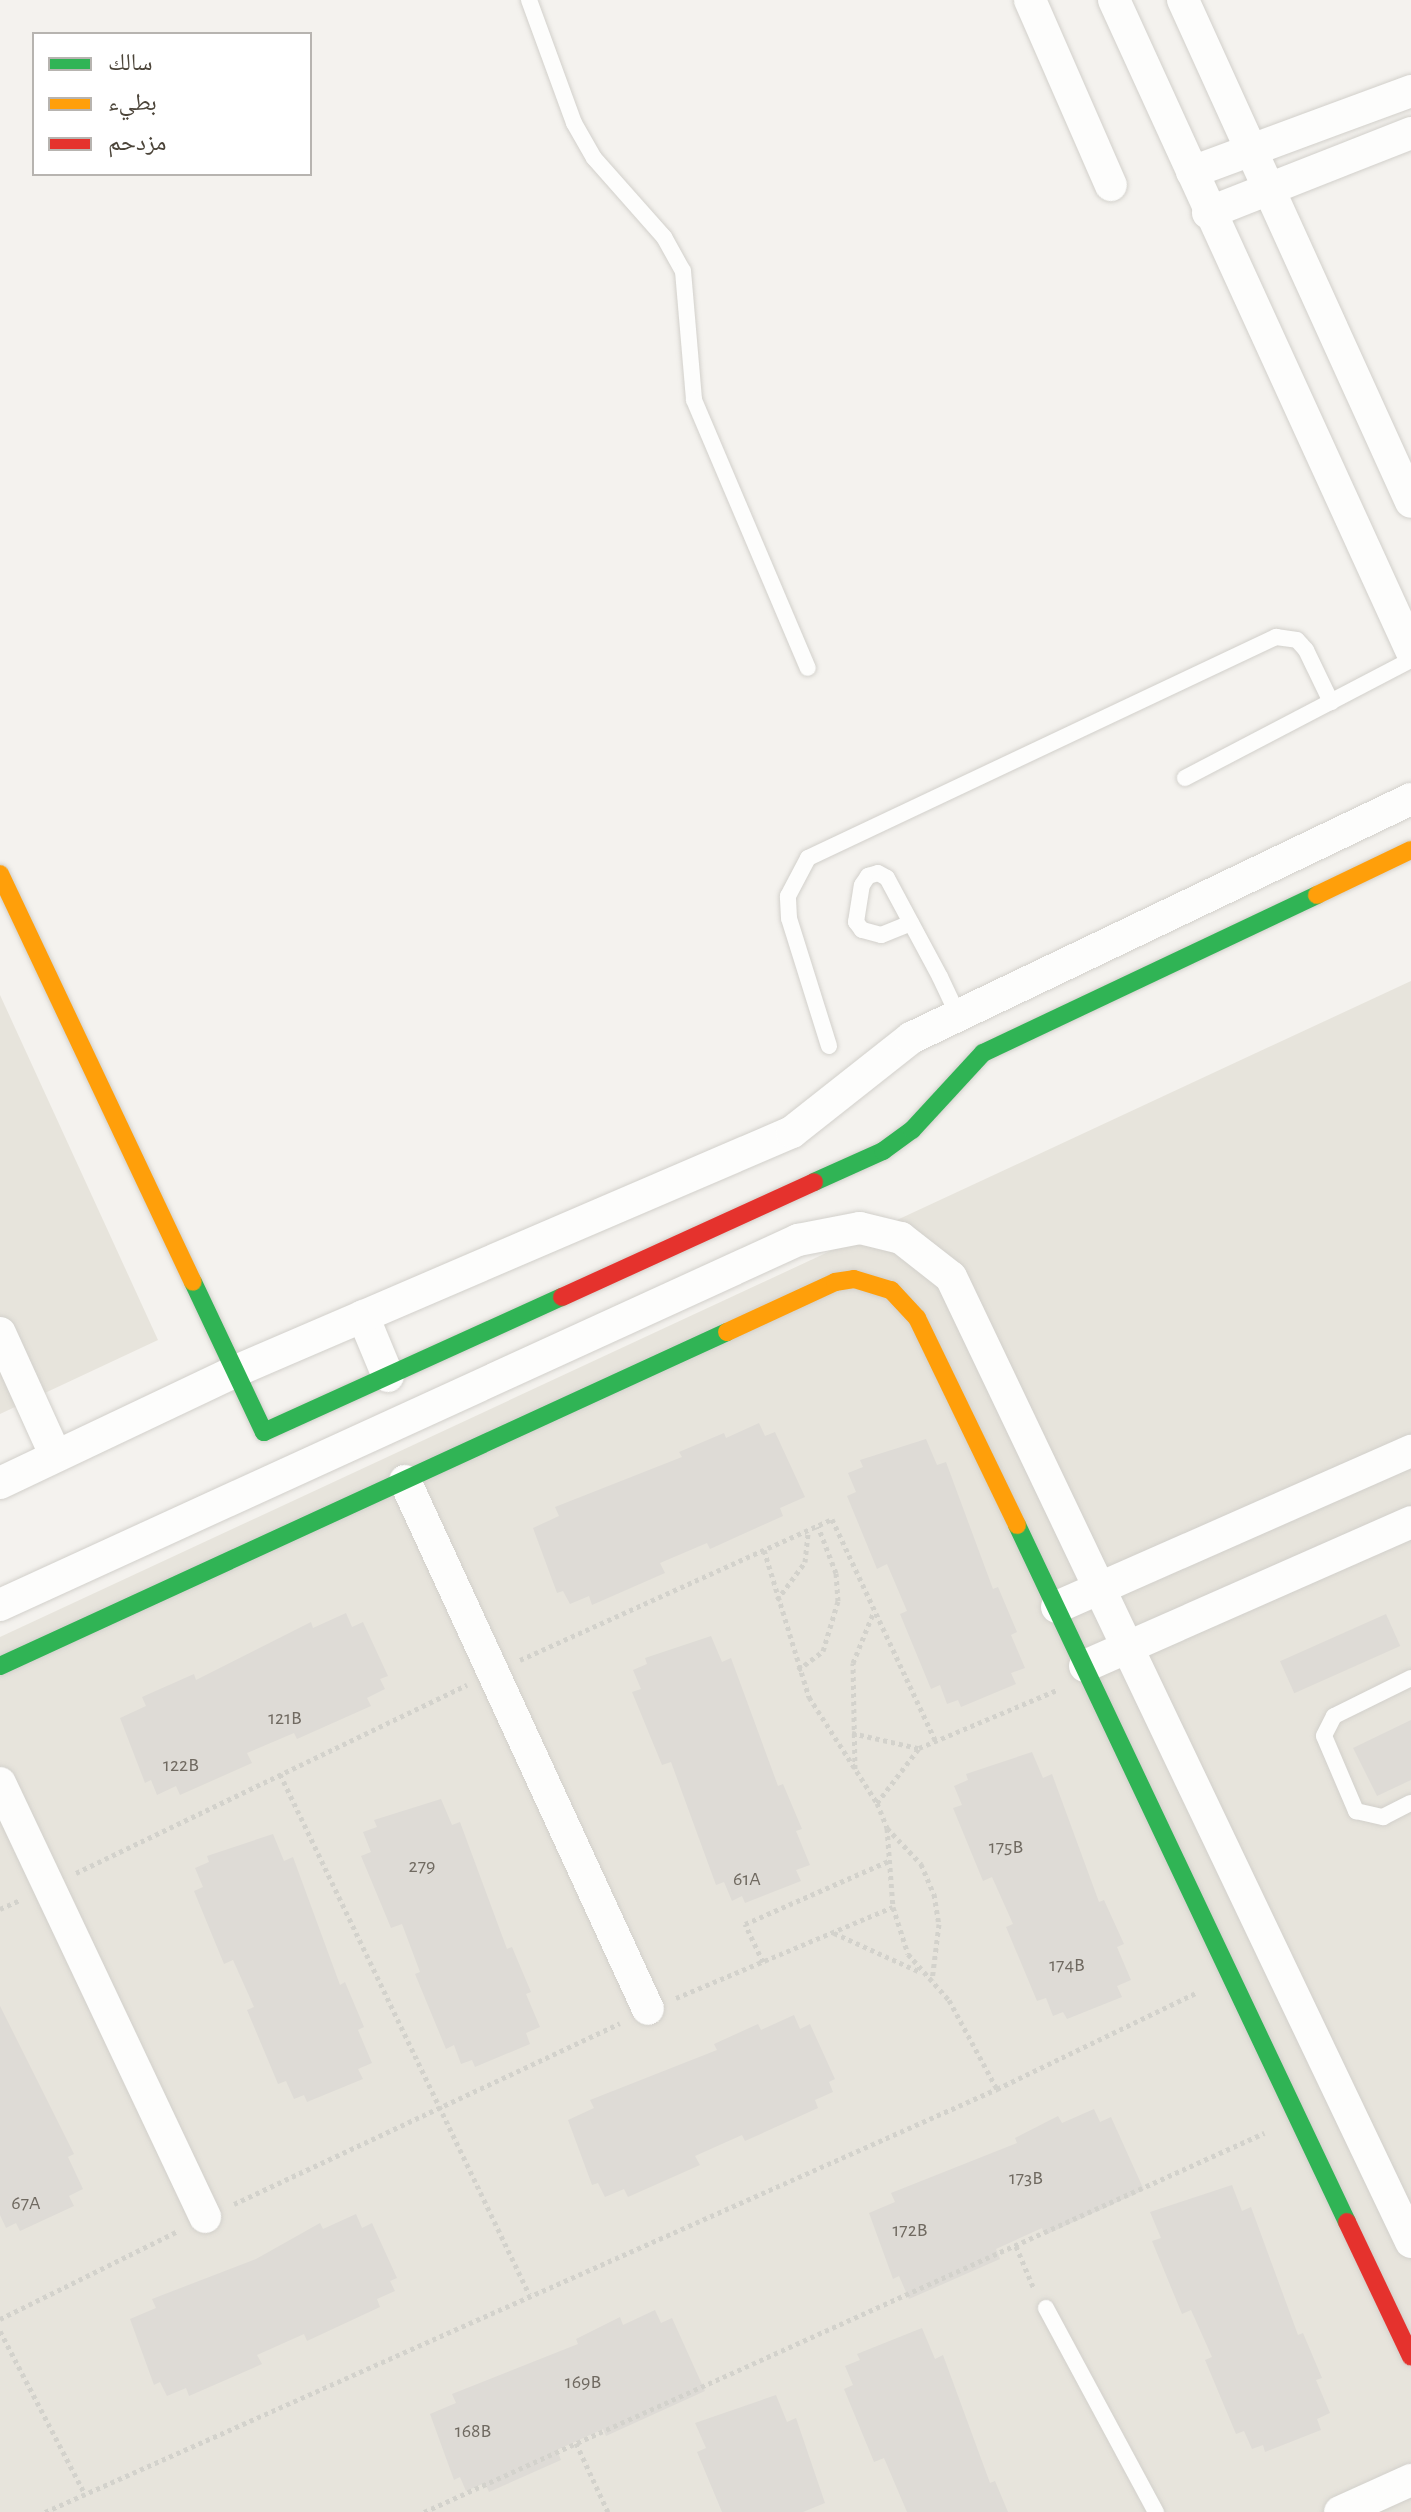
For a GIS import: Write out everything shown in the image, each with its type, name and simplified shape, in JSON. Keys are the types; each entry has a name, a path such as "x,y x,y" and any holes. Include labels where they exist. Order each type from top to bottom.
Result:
{"street":[{"path":"1030,0 1111,185"},
{"path":"1114,0 1208,213 1411,650"},
{"path":"1183,0 1411,502"},
{"path":"1192,172 1411,91"},
{"path":"1208,213 1411,133"},
{"path":"0,1483 55,1454 238,1370 792,1132 826,1109 891,1050 1411,799"},
{"path":"0,874 238,1370 264,1432 883,1151 912,1130 983,1053 1411,850"},
{"path":"0,1605 798,1240 860,1228 920,1248 951,1277 1411,2242"},
{"path":"0,1666 835,1282 873,1282 906,1302 917,1318 1411,2357"},
{"path":"363,1316 388,1376"},
{"path":"0,1333 55,1454"},
{"path":"1057,1607 1411,1451"},
{"path":"405,1481 648,2009"},
{"path":"1087,1671 1411,1522"},
{"path":"0,1783 205,2217"},
{"path":"1340,2512 1411,2480"}],"lane":[{"path":"529,0 574,123 594,158 664,237 683,271 694,400 808,668"},
{"path":"829,1046 789,918 788,896 808,858 1276,637 1297,640 1306,650 1331,702"},
{"path":"1185,778 1411,660"},
{"path":"911,923 958,1015"},
{"path":"1411,1678 1334,1716 1324,1736 1356,1811 1383,1817 1411,1803"},
{"path":"1049,2312 1156,2512"}],"path":[{"path":"798,1670 823,1651 838,1601 836,1573 818,1526"},
{"path":"777,1600 805,1562 808,1531"},
{"path":"764,1550 798,1670 877,1803 887,1828 893,1907 908,1954 921,1973"},
{"path":"855,1770 853,1663 875,1610"},
{"path":"877,1803 919,1748 1087,1671"},
{"path":"852,1733 919,1748"},
{"path":"280,1774 529,2294"},
{"path":"887,1828 921,1864 934,1894 939,1924 932,1980"},
{"path":"763,1962 745,1924 891,1860"},
{"path":"0,2319 205,2217 440,2110 648,2009 893,1907"},
{"path":"833,1933 932,1980 997,2089"},
{"path":"45,2512 529,2294 997,2089 1231,1976"},
{"path":"424,2512 1298,2118"},
{"path":"1016,2246 1043,2311 1049,2312"},
{"path":"0,2331 85,2494"},
{"path":"576,2443 608,2512"}],"shaded area":[{"path":"1411,981 1411,2512 0,2512 0,1637"},
{"path":"0,995 158,1340 0,1414"}],"building":[{"path":"759,1423 765,1436 775,1432 805,1497 780,1508 783,1516 710,1549 707,1543 660,1563 665,1573 592,1605 589,1596 570,1604 563,1591 557,1593 533,1528 559,1516 555,1507 682,1457 679,1452 724,1433 726,1438"},
{"path":"926,1439 937,1465 946,1462 993,1589 998,1587 1017,1632 1011,1635 1025,1668 1011,1673 1016,1684 961,1707 958,1700 947,1704 940,1685 931,1689 900,1614 907,1611 887,1564 877,1569 847,1496 856,1492 848,1473 863,1467 860,1460"},
{"path":"346,1613 352,1627 363,1622 388,1676 380,1679 385,1689 367,1698 371,1706 297,1739 294,1733 247,1753 252,1763 180,1795 176,1786 157,1795 151,1780 145,1783 120,1718 146,1706 142,1697 194,1674 196,1680 311,1622 313,1628"},
{"path":"1386,1614 1400,1646 1294,1693 1280,1661"},
{"path":"711,1636 722,1662 731,1658 778,1786 783,1784 802,1829 796,1831 810,1865 796,1870 801,1881 745,1903 742,1896 732,1901 724,1882 716,1885 671,1762 662,1765 632,1692 641,1689 633,1670 647,1664 645,1658"},
{"path":"1411,1720 1411,1780 1377,1796 1353,1748"},
{"path":"1032,1752 1043,1778 1052,1774 1099,1902 1104,1900 1124,1944 1117,1947 1131,1980 1117,1986 1122,1997 1067,2019 1063,2012 1053,2016 1046,1998 1037,2001 1006,1927 1013,1924 992,1877 983,1881 953,1808 962,1805 954,1786 968,1780 966,1774"},
{"path":"441,1799 452,1825 460,1822 507,1949 512,1947 531,1992 526,1994 540,2027 526,2033 530,2044 475,2067 472,2060 461,2064 454,2045 446,2049 415,1974 420,1972 402,1924 391,1928 361,1856 371,1852 363,1832 377,1827 374,1820"},
{"path":"273,1834 284,1861 293,1857 340,1985 345,1982 364,2027 358,2030 372,2063 358,2069 363,2079 307,2102 304,2095 294,2099 286,2081 278,2084 247,2010 254,2007 233,1960 224,1964 194,1891 203,1887 195,1868 209,1862 207,1856"},
{"path":"0,2006 74,2154 68,2157 83,2189 69,2196 74,2206 20,2231 16,2223 6,2228 0,2215"},
{"path":"794,2015 800,2029 810,2024 835,2079 829,2082 833,2092 815,2100 818,2108 745,2141 742,2135 695,2156 700,2165 628,2197 624,2189 605,2197 598,2183 592,2185 568,2120 594,2108 590,2100 717,2050 714,2044 758,2024 761,2030"},
{"path":"1094,2109 1100,2122 1111,2117 1144,2190 1045,2235 1042,2228 996,2249 1000,2259 909,2299 899,2276 893,2279 869,2213 895,2202 891,2193 1017,2143 1015,2138 1058,2116 1062,2123"},
{"path":"1232,2185 1242,2211 1251,2207 1298,2335 1303,2333 1322,2378 1316,2380 1330,2413 1317,2419 1321,2430 1265,2452 1263,2445 1252,2449 1244,2431 1236,2434 1205,2360 1212,2357 1191,2310 1182,2314 1152,2241 1161,2238 1150,2212"},
{"path":"356,2214 362,2228 372,2223 397,2278 390,2281 395,2291 377,2299 380,2307 307,2341 304,2334 257,2355 262,2364 189,2396 186,2388 167,2396 160,2382 154,2385 130,2319 156,2308 152,2299 256,2259 320,2223 323,2229"},
{"path":"655,2310 661,2323 672,2318 705,2391 606,2436 603,2429 557,2450 561,2460 489,2492 485,2483 466,2491 460,2477 454,2480 430,2414 456,2403 452,2394 578,2344 576,2339 620,2317 623,2325"},
{"path":"922,2328 935,2359 943,2355 990,2483 995,2481 1008,2512 907,2512 884,2458 874,2462 844,2389 853,2385 845,2366 860,2360 857,2354"},
{"path":"776,2395 787,2422 796,2418 825,2503 803,2512 722,2512 697,2452 706,2448 695,2423"}],"traffic: fast":[{"path":"814,1182 883,1151 912,1130 983,1053 1317,895"},
{"path":"193,1282 264,1432 562,1297"},
{"path":"0,1666 727,1332"},
{"path":"1017,1525 1347,2222"}],"traffic: slow":[{"path":"1317,895 1411,850"},
{"path":"0,874 193,1282"},
{"path":"727,1332 835,1282 854,1279 891,1290 917,1318 1017,1525"}],"traffic: jam":[{"path":"562,1297 814,1182"},
{"path":"1347,2222 1411,2357"}]}
